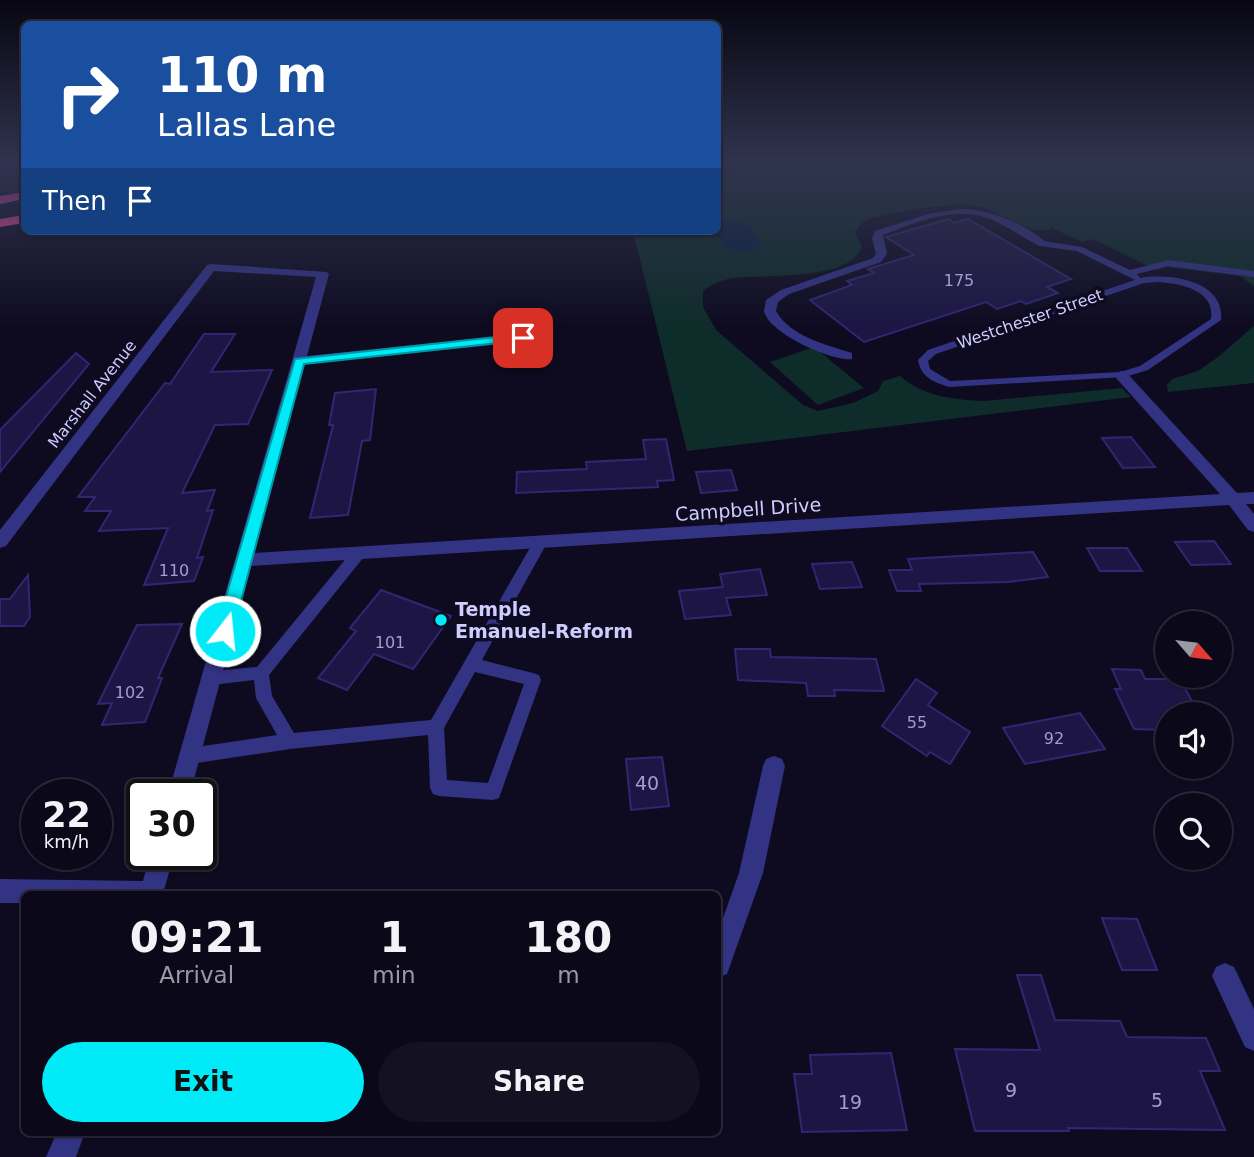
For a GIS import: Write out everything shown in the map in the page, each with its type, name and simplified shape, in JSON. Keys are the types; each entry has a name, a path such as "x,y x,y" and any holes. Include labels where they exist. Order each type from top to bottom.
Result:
{"street":[{"path":"848,356 817,345 775,322 770,311 772,300 785,292 877,260 882,254 878,233 928,219"},
{"path":"994,219 1043,244"},
{"name":"Marshall Avenue","path":"0,542 211,267 323,274 299,361"},
{"path":"183,779 299,361 523,338"},
{"path":"1121,375 1254,526"},
{"name":"Campbell Drive","path":"244,560 1254,498"},
{"path":"721,957 751,873 774,766"},
{"path":"152,891 158,870"},
{"path":"0,891 21,891"},
{"path":"1224,976 1254,1038"},
{"path":"61,1157 69,1136"}],"lane":[{"path":"1043,244 1079,249 1143,280"},
{"path":"1130,273 1168,263 1254,274"},
{"name":"Westchester Street","path":"1167,279 1202,289 1214,301 1216,320 1144,368 1121,375 950,384 930,375 925,370 923,360 932,352 1143,280 1167,279"},
{"path":"471,664 533,680 493,793 439,788 436,727 471,664 540,542"},
{"path":"290,741 264,698 261,673 358,554"},
{"path":"212,677 261,673"},
{"path":"190,756 290,741 436,727"}],"green space":[{"path":"721,219 868,219 855,232 862,247 854,258 841,266 804,274 733,278 703,291 703,307 716,330 803,405 818,411 853,403 878,391 883,381 900,376 918,388 940,396 984,401 1122,388 1131,397 687,451 634,235 718,237 747,222"},
{"path":"1009,219 1254,219 1254,286 1240,276 1167,267 1156,270 1093,239 1082,242 1050,227 1050,230 1033,230"},
{"path":"1254,326 1254,383 1168,392 1167,385 1172,379 1198,371"},
{"path":"814,347 864,388 818,405 770,362"}],"water":[{"path":"721,221 747,222 760,243 759,248 746,252 726,248 718,235 721,235"}],"building":[{"path":"948,219 954,223 968,219 1071,279 1047,287 1058,293 1026,304 1021,301 997,309 986,302 864,342 810,300 852,285 847,281 874,273 868,269 914,255 886,237"},
{"path":"204,334 235,334 211,372 272,370 248,424 215,425 182,493 215,490 207,511 213,510 197,558 203,557 194,581 144,585 168,528 99,531 111,511 85,511 95,497 78,497 165,383 170,384"},
{"path":"76,353 89,364 0,472 0,430"},
{"path":"376,389 370,440 362,441 348,515 310,518 333,425 329,425 335,393"},
{"path":"1131,437 1155,467 1123,468 1102,438"},
{"path":"666,439 674,480 657,481 658,487 516,493 517,472 587,469 586,462 646,459 643,440"},
{"path":"731,470 737,490 701,493 696,472"},
{"path":"1214,541 1231,564 1191,565 1175,542"},
{"path":"1087,548 1127,548 1142,571 1100,571"},
{"path":"1033,552 1048,577 1009,582 919,584 921,591 897,591 889,570 912,570 908,559"},
{"path":"852,562 862,587 820,589 812,564"},
{"path":"760,569 767,595 726,598 731,615 685,619 679,591 723,587 720,574"},
{"path":"28,575 30,617 24,626 0,626 0,599 10,599"},
{"path":"381,590 451,616 413,669 374,654 347,690 318,678 356,631 350,628"},
{"path":"182,624 158,678 162,678 145,722 102,725 112,703 98,704 137,625"},
{"path":"735,649 770,649 771,657 876,659 884,691 834,690 835,696 808,696 806,683 738,680"},
{"path":"1112,669 1141,670 1145,679 1155,679 1155,688 1185,688 1192,702 1155,702 1155,730 1134,729 1115,689 1121,689"},
{"path":"916,679 937,693 928,705 970,732 950,764 930,752 927,756 882,726"},
{"path":"1080,713 1105,749 1025,764 1003,728"},
{"path":"662,757 669,806 631,810 626,759"},
{"path":"1102,918 1137,919 1157,970 1122,970"},
{"path":"1017,975 1041,975 1055,1020 1120,1021 1127,1037 1206,1038 1220,1071 1200,1071 1225,1130 1068,1128 1069,1131 975,1131 955,1049 1040,1050"},
{"path":"891,1053 907,1130 802,1132 794,1074 812,1074 810,1055"}],"place":[{"name":"Temple Emanuel-Reform","path":"441,620"}],"route":[{"path":"225,631 299,361 523,338"}]}
